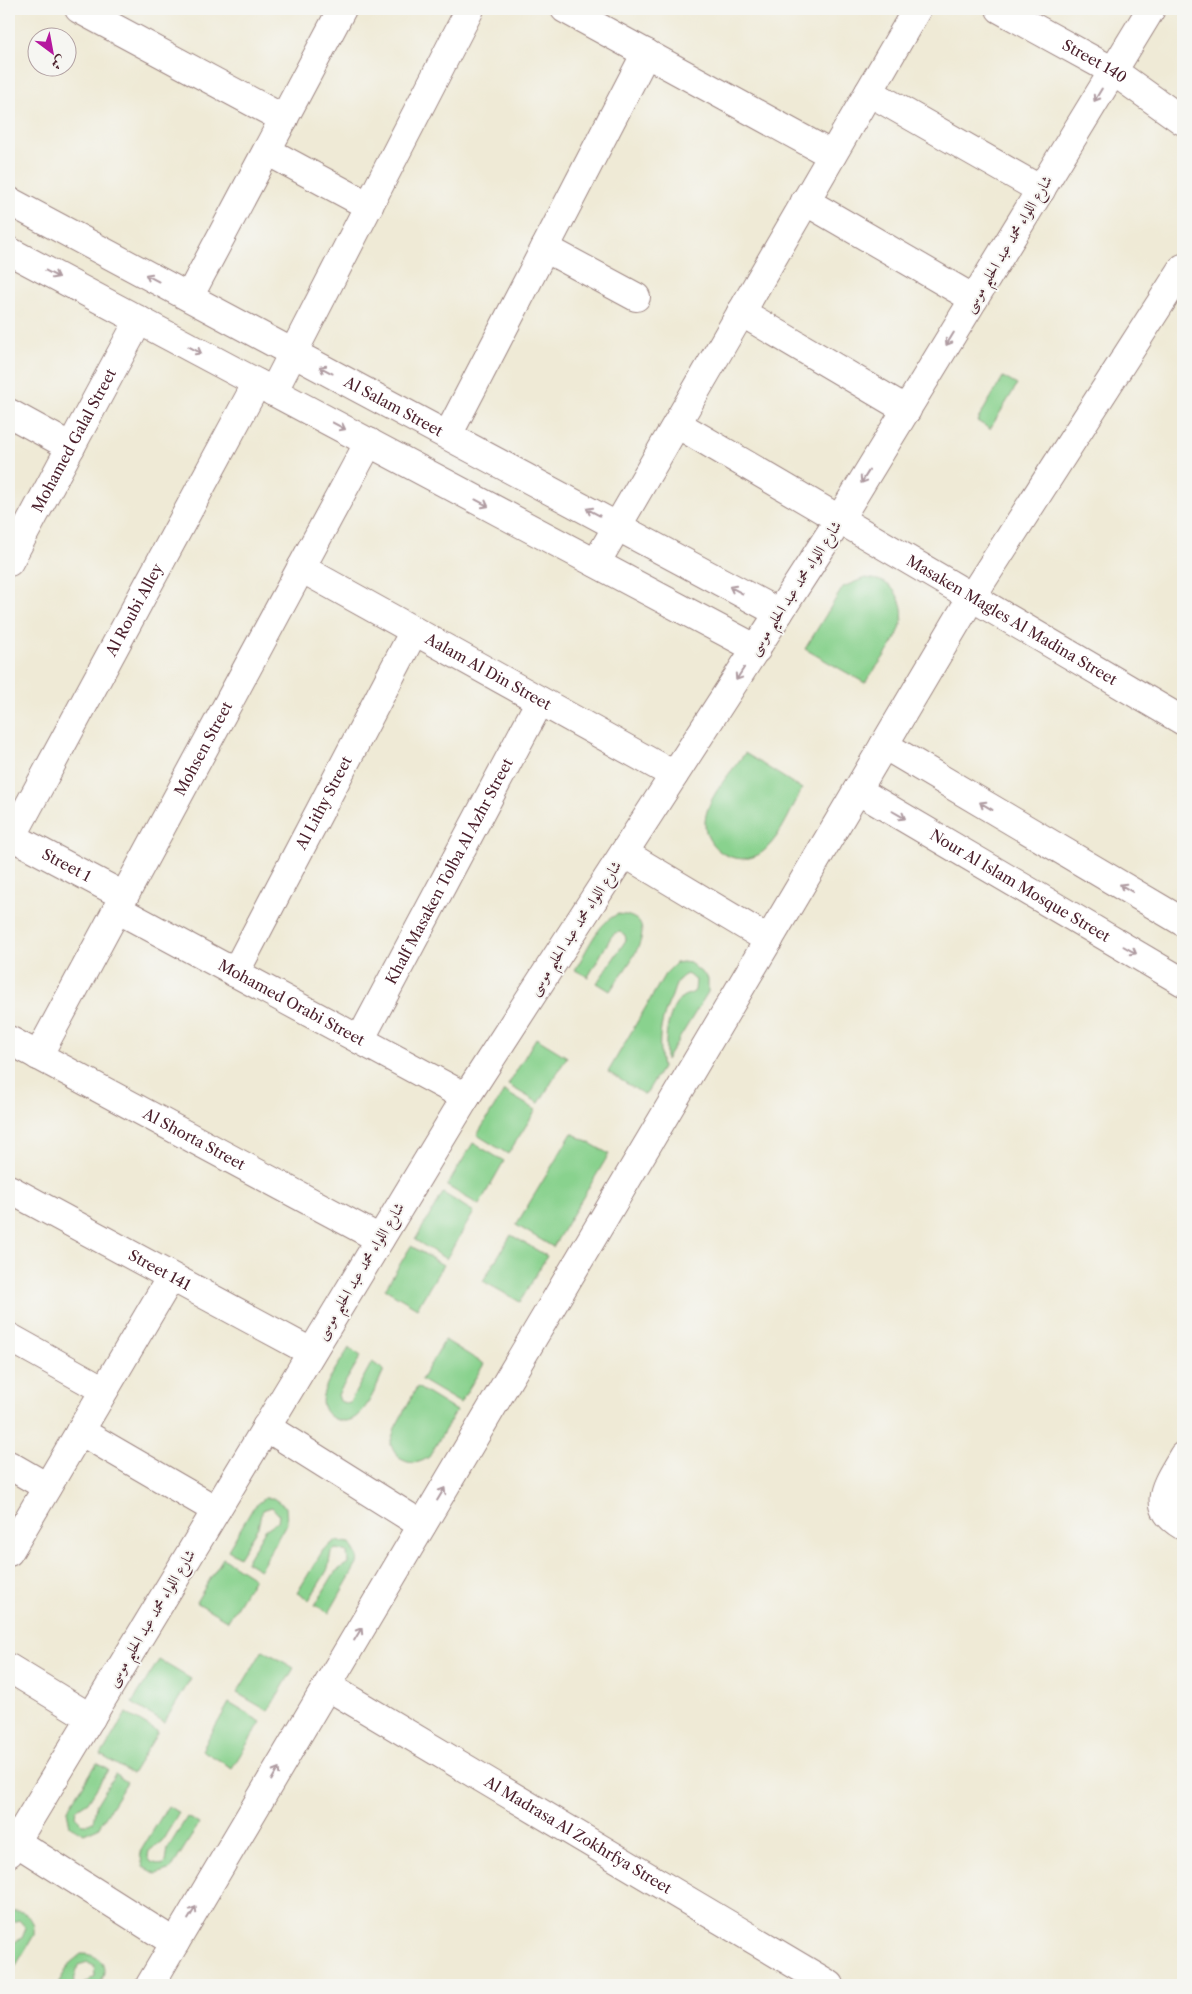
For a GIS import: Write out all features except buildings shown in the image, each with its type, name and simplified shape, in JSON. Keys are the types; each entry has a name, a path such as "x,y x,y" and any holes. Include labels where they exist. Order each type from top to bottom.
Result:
{"street":[{"path":"79,9 284,119"},
{"path":"189,297 342,9"},
{"name":"Al Roubi Alley","path":"10,836 265,387 293,353 470,9"},
{"path":"564,9 832,155"},
{"path":"596,563 917,9"},
{"name":"Street 140","path":"1000,9 1113,71 1183,121"},
{"name":"شارع اللواء محمد عبد الحليم موسى","path":"12,1847 466,1097 840,520 1151,9"},
{"path":"448,435 646,53"},
{"path":"869,92 1041,190"},
{"path":"266,151 369,206"},
{"name":"Al Salam Street","path":"9,201 618,525 779,613"},
{"path":"805,201 974,299"},
{"path":"545,248 636,297"},
{"path":"9,251 757,649"},
{"path":"150,1985 971,598 1183,268"},
{"path":"741,312 907,410"},
{"name":"Mohamed Galal Street","path":"9,562 139,320"},
{"path":"9,413 71,447"},
{"name":"Masaken Magles Al Madina Street","path":"677,424 1183,721"},
{"name":"Mohsen Street","path":"38,1056 369,442"},
{"name":"Aalam Al Din Street","path":"301,568 674,775"},
{"name":"Al Lithy Street","path":"235,973 414,631"},
{"name":"Khalf Masaken Tolba Al Azhr Street","path":"360,1040 540,701"},
{"path":"884,745 1183,922"},
{"name":"Nour Al Islam Mosque Street","path":"857,790 1183,982"},
{"name":"Street 1","path":"10,836 121,903"},
{"path":"624,853 769,940"},
{"name":"Mohamed Orabi Street","path":"121,903 235,973 466,1097"},
{"name":"Al Shorta Street","path":"9,1040 380,1239"},
{"name":"Street 141","path":"9,1190 311,1352"},
{"path":"9,1552 171,1277"},
{"path":"9,1337 104,1390"},
{"path":"266,1427 422,1525"},
{"path":"80,1431 216,1510"},
{"path":"1183,1456 1163,1496 1164,1507 1169,1517 1183,1526"},
{"path":"9,1465 47,1487"},
{"path":"9,1668 91,1718"},
{"name":"Al Madrasa Al Zokhrfya Street","path":"327,1686 830,1985"},
{"path":"12,1847 175,1943"}],"green space":[{"path":"1003,377 1017,385 990,429 977,421"},
{"path":"865,578 879,580 891,587 902,607 902,618 894,641 865,683 805,649 843,587"},
{"path":"745,753 802,789 772,843 756,856 745,859 734,858 724,854 715,847 708,838 705,827 706,815 712,799 722,782"},
{"path":"618,914 633,918 641,925 642,935 632,959 610,991 597,983 626,940 625,935 620,932 615,933 611,937 588,977 575,970 598,931"},
{"path":"676,963 690,963 708,978 708,992 666,1060 666,1036 669,1019 681,998 695,991 696,980 687,974 677,983 662,1022 660,1048 662,1068 645,1095 608,1072 665,974"},
{"path":"536,1038 567,1057 539,1103 508,1085"},
{"path":"504,1091 536,1110 508,1154 477,1135"},
{"path":"572,1133 609,1154 553,1247 516,1225"},
{"path":"473,1143 504,1161 479,1205 447,1186"},
{"path":"443,1193 474,1212 446,1259 415,1240"},
{"path":"511,1235 547,1256 520,1302 483,1281"},
{"path":"411,1246 443,1265 417,1308 385,1289"},
{"path":"445,1340 484,1364 460,1403 421,1380"},
{"path":"349,1348 361,1356 338,1395 340,1401 350,1402 372,1362 384,1370 366,1407 351,1420 345,1421 332,1418 327,1414 322,1402 327,1383"},
{"path":"417,1387 456,1411 429,1457 422,1461 411,1463 399,1458 390,1444 395,1428"},
{"path":"265,1498 273,1498 286,1507 287,1522 260,1570 246,1562 265,1530 278,1521 279,1515 272,1507 262,1510 258,1527 239,1557 228,1550 253,1508"},
{"path":"335,1541 350,1543 358,1557 357,1564 329,1613 315,1605 335,1572 348,1563 347,1552 336,1549 331,1552 328,1569 309,1600 297,1593 323,1550"},
{"path":"223,1558 254,1578 228,1621 196,1602"},
{"path":"263,1650 294,1668 268,1711 237,1693"},
{"path":"159,1660 191,1679 164,1723 132,1703"},
{"path":"229,1703 261,1722 232,1768 202,1750"},
{"path":"126,1713 158,1732 132,1774 101,1755"},
{"path":"97,1763 108,1770 88,1802 76,1810 75,1816 83,1824 89,1824 93,1821 96,1805 115,1774 127,1782 98,1828 84,1834 70,1826 67,1811"},
{"path":"168,1806 179,1813 162,1841 149,1851 148,1857 151,1862 161,1865 166,1862 168,1848 187,1817 199,1824 171,1869 156,1874 143,1867 140,1852"},
{"path":"12,1911 22,1912 29,1917 32,1921 34,1935 9,1977 10,1949 13,1944 22,1938 26,1928 19,1920 9,1923 9,1913"},
{"path":"81,1954 94,1956 102,1963 104,1973 99,1985 82,1985 95,1976 94,1965 88,1962 78,1965 73,1985 57,1985 70,1963"}]}
